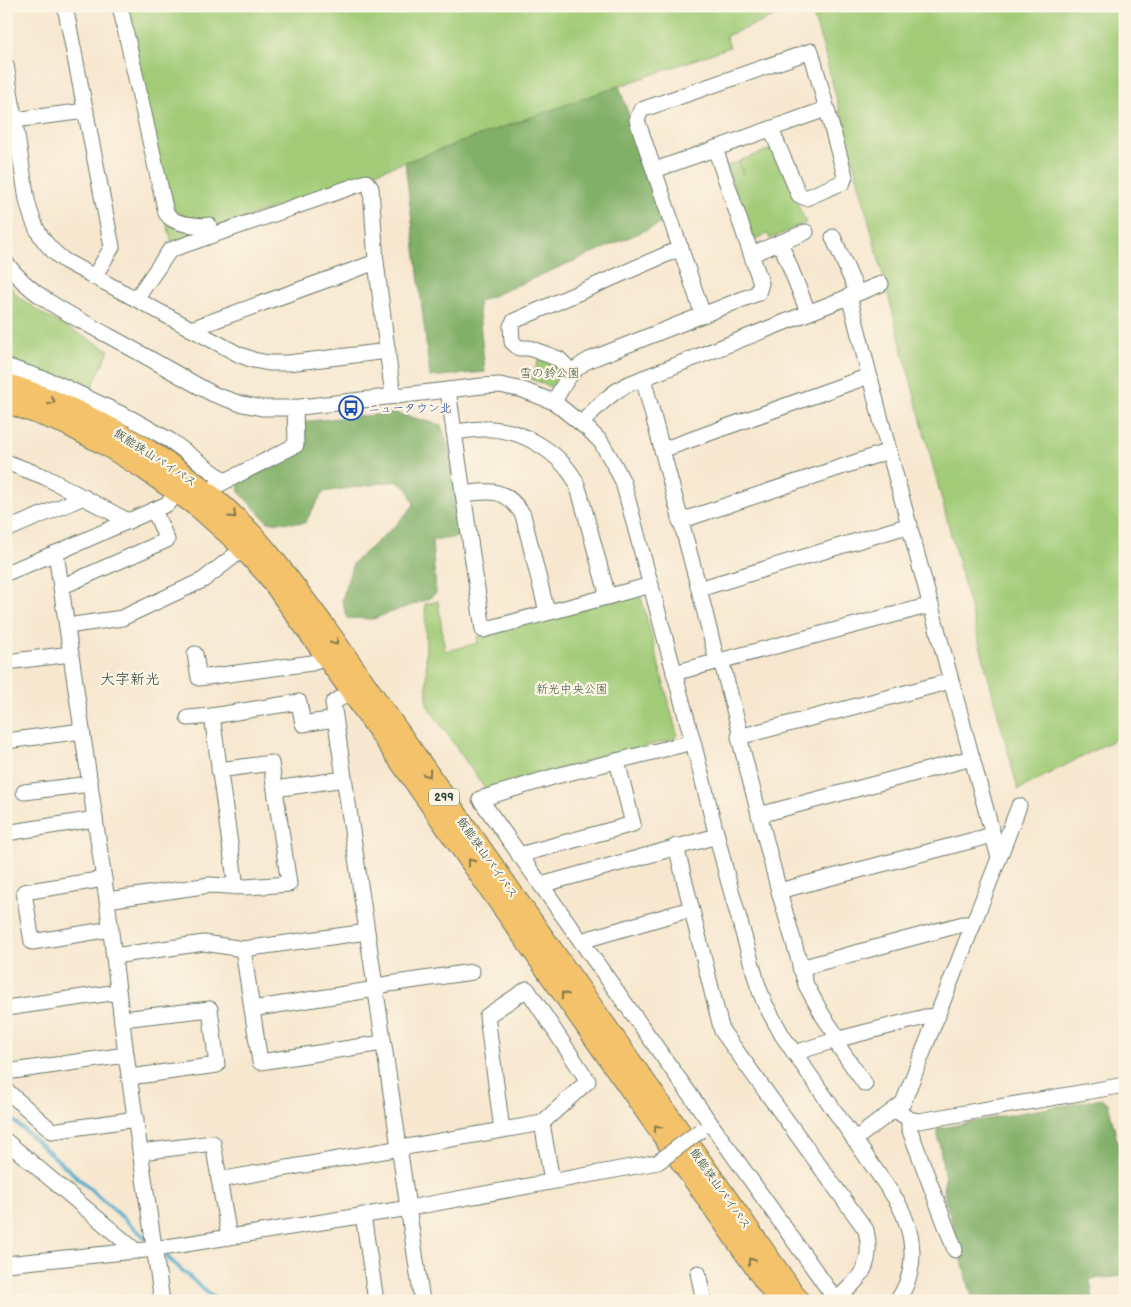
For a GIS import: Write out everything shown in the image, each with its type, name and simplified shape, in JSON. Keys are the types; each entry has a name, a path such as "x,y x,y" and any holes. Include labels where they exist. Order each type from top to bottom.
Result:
{"highway":[{"name":"飯能狭山バイパス","path":"6,384 74,410 111,429 173,467 224,507 274,559 308,604 799,1301"},
{"name":"飯能狭山バイパス","path":"6,402 66,424 143,468 198,507 243,548 267,574 779,1301"}],"street":[{"path":"65,6 112,246 94,277"},
{"path":"120,6 166,213 175,220 203,226 209,225"},
{"path":"703,315 637,120 641,110 811,51 845,176 843,182 806,198 799,195 771,129"},
{"path":"6,65 10,121 31,216 44,242 65,262 238,354 254,360 269,363 288,363 388,351"},
{"path":"654,170 826,109"},
{"path":"10,121 86,111"},
{"path":"554,402 572,372 589,360 758,294 761,283 715,148"},
{"path":"136,299 170,250 366,182 371,188 376,262 393,396"},
{"path":"752,254 806,232"},
{"path":"833,237 853,294 869,376 888,451 910,525 1000,858"},
{"path":"780,242 808,312"},
{"path":"572,372 558,359 529,348 519,348 512,342 511,326 514,320 681,248"},
{"path":"191,329 376,262"},
{"path":"6,263 27,286 41,297 213,394 238,403 262,408 295,407 500,385 523,390 554,402 582,423 601,442 623,482 693,742 716,836 758,986 773,1020 897,1201 908,1224 912,1251 910,1269 904,1288 897,1301"},
{"path":"582,423 610,395 626,385 881,284"},
{"path":"6,366 56,383 132,419 171,441 224,481"},
{"path":"662,450 869,376"},
{"path":"643,378 680,521 741,736"},
{"path":"448,390 482,630 651,585"},
{"path":"207,493 224,481 296,445 295,407"},
{"path":"454,432 491,428 508,431 546,448 565,466 580,494 608,597"},
{"path":"680,521 888,451"},
{"path":"6,462 45,477 128,521"},
{"path":"464,494 491,490 502,494 517,505 523,515 547,612"},
{"path":"6,573 167,504 179,493"},
{"path":"6,530 84,497"},
{"path":"61,587 167,540 154,510"},
{"path":"699,589 910,525"},
{"path":"67,626 122,618 203,580 243,548"},
{"path":"56,553 107,900 126,1055 162,1301"},
{"path":"674,673 931,605"},
{"path":"6,662 71,654"},
{"path":"194,654 199,678 312,663 327,658"},
{"path":"865,1084 837,1040 806,985 738,737 951,681"},
{"path":"351,691 333,703 422,1301"},
{"path":"188,718 299,702 303,724 335,719"},
{"path":"212,716 236,886"},
{"path":"6,741 82,731"},
{"path":"676,846 722,1031 866,1230 869,1242 866,1264 854,1284 836,1300 705,1126 581,941 480,800 556,776 693,742"},
{"path":"759,815 972,758"},
{"path":"519,854 633,824 617,761"},
{"path":"107,900 210,885 246,887 289,884 271,763 219,770"},
{"path":"275,789 344,779"},
{"path":"24,792 90,784"},
{"path":"854,1140 904,1103 1019,806"},
{"path":"6,833 95,819"},
{"path":"779,891 993,835"},
{"path":"541,885 716,836"},
{"path":"104,879 24,892 32,942 110,929"},
{"path":"581,941 691,909"},
{"path":"800,968 963,924 973,924"},
{"path":"114,956 204,943 243,949 367,932"},
{"path":"243,949 260,1062 383,1043"},
{"path":"252,1009 472,972"},
{"path":"219,1180 542,1123 588,1081 526,989 487,1016 502,1130"},
{"path":"6,1008 118,992"},
{"path":"122,1019 210,1009 217,1065 130,1078"},
{"path":"794,1053 926,1017 938,1016"},
{"path":"6,1072 126,1055"},
{"path":"895,1110 909,1119 919,1121 1125,1085"},
{"path":"6,1090 52,1131 136,1119"},
{"path":"909,1119 908,1128 955,1250"},
{"path":"542,1123 552,1182"},
{"path":"6,1264 155,1249 409,1208 658,1162 705,1126"},
{"path":"6,1141 136,1251"},
{"path":"141,1152 213,1143 229,1237"},
{"path":"363,1215 376,1301"},
{"path":"698,1273 704,1301"}],"green space":[{"path":"117,6 802,6 726,36 730,47 172,243 163,211"},
{"path":"810,6 1125,6 1125,734 1018,790 822,43"},
{"path":"619,86 665,222 478,302 485,372 430,377 405,162"},
{"path":"774,148 806,223 770,239 768,234 751,241 727,166 738,162 743,174 739,161"},
{"path":"6,281 20,298 46,316 109,350 91,390 6,359"},
{"name":"雪の鈴公園","path":"540,357 557,363 564,375 556,389 531,379"},
{"path":"395,413 441,425 451,454 463,530 457,537 432,541 436,593 428,599 373,619 347,618 342,600 353,563 396,525 414,505 408,489 396,481 323,492 305,523 268,522 239,492 238,480 298,451 298,422"},
{"name":"新光中央公園","path":"637,594 641,597 677,734 674,739 485,789 427,705 425,604 438,601 445,651 478,643 477,637"},
{"path":"1102,1099 1108,1103 1125,1178 1125,1276 1090,1279 1093,1301 973,1301 943,1190 945,1179 937,1129"}],"waterway":[{"path":"6,1114 148,1240"},
{"path":"167,1257 217,1301"}],"place":[{"name":"ニュータウン北","path":"351,408"}],"district":[{"name":"大字新光","path":"130,679"}]}
